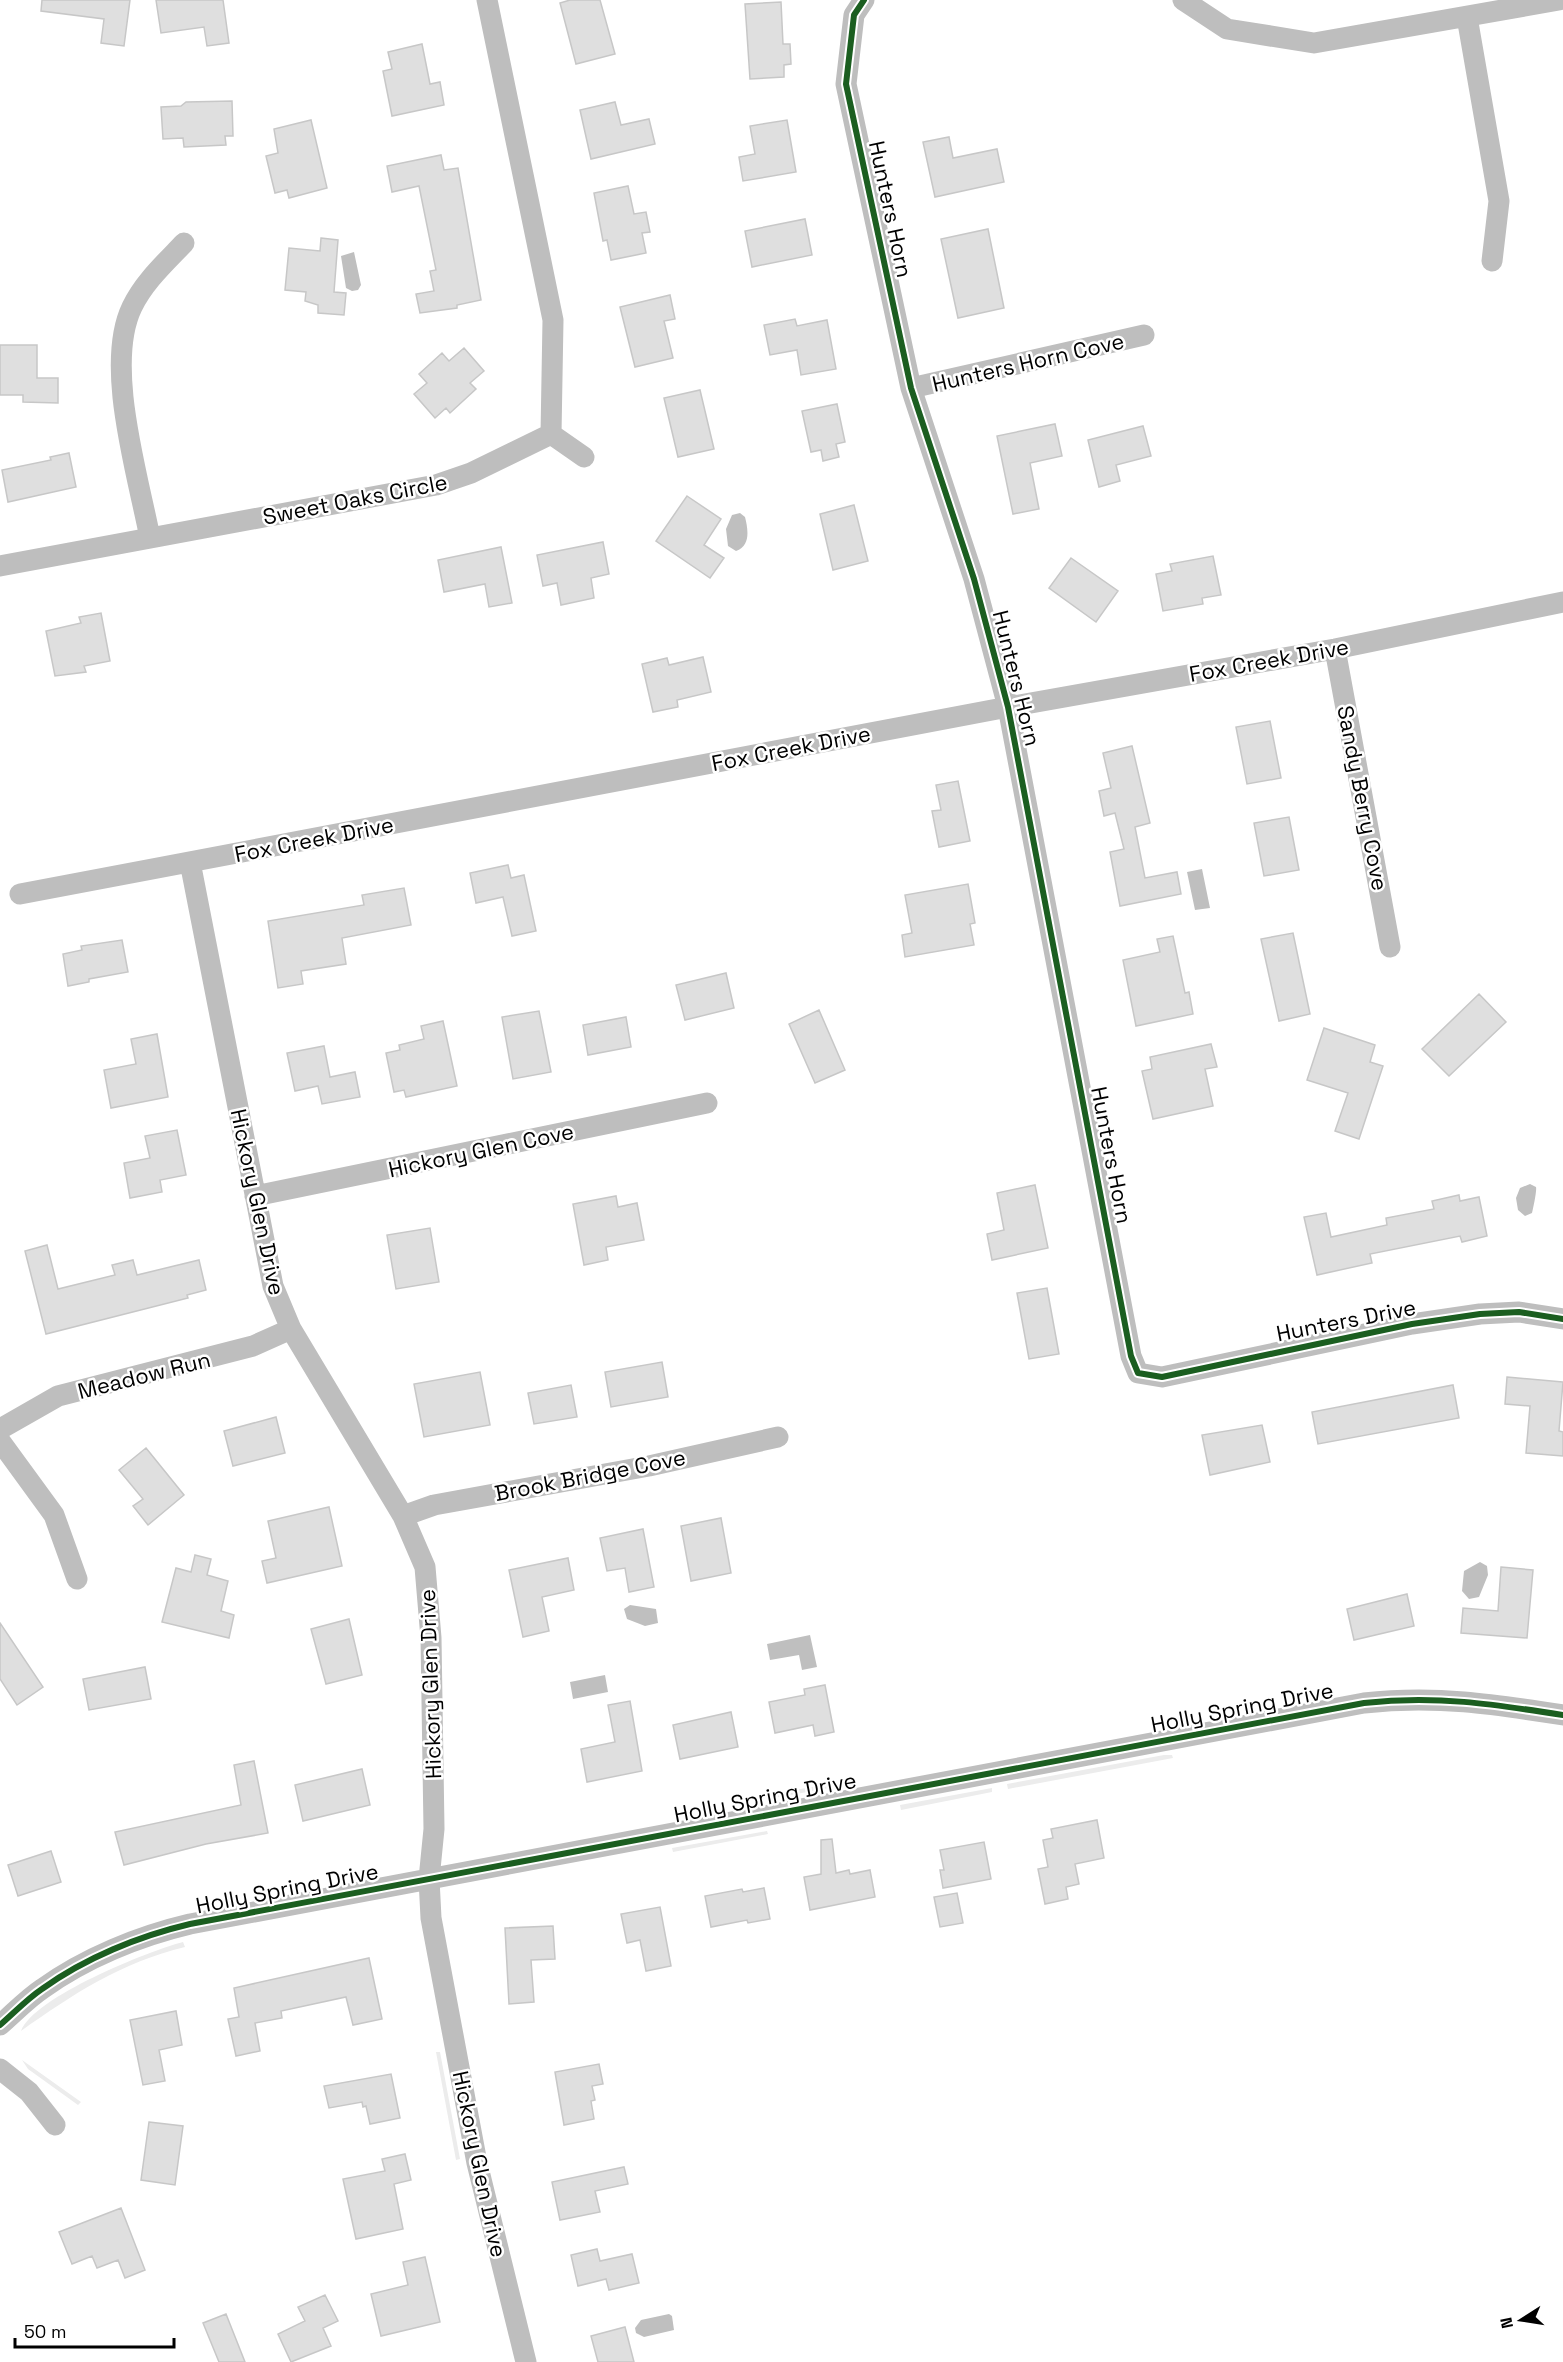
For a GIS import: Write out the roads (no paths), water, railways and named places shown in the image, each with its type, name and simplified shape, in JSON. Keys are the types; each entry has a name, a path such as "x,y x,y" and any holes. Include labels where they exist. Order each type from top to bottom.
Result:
{"street":[{"path":"487,0 553,320 551,434 584,457"},
{"name":"Hunters Horn","path":"864,0 854,15 846,84 911,388 974,579 1008,707 1129,1345 1138,1373"},
{"path":"1183,0 1227,29 1314,43 1559,0"},
{"path":"1467,17 1499,201 1492,261"},
{"path":"150,538 120,369 122,336 141,291 184,243"},
{"name":"Hunters Horn Cove","path":"911,388 1144,335"},
{"name":"Sweet Oaks Circle","path":"0,566 436,485 471,473 551,434"},
{"name":"Fox Creek Drive","path":"20,894 1008,707 1335,649 1563,602"},
{"name":"Sandy Berry Cove","path":"1335,649 1390,947"},
{"name":"Hickory Glen Drive","path":"190,862 273,1286 291,1329 403,1516 425,1567 430,1608 434,1829 429,1879 430,1918 477,2163 526,2362"},
{"name":"Hickory Glen Cove","path":"255,1196 707,1103"},
{"name":"Hunters Drive","path":"1138,1373 1161,1377 1412,1324 1480,1314 1519,1312 1563,1319"},
{"name":"Meadow Run","path":"0,1429 58,1396 253,1346 291,1329"},
{"name":"Brook Bridge Cove","path":"403,1516 434,1505 649,1466 778,1437"},
{"path":"0,1441 54,1515 77,1579"},
{"name":"Holly Spring Drive","path":"0,2025 41,1989 107,1953 153,1934 190,1924 1364,1703 1433,1698 1486,1703 1563,1715"},
{"path":"0,2069 29,2092 55,2125"}]}
